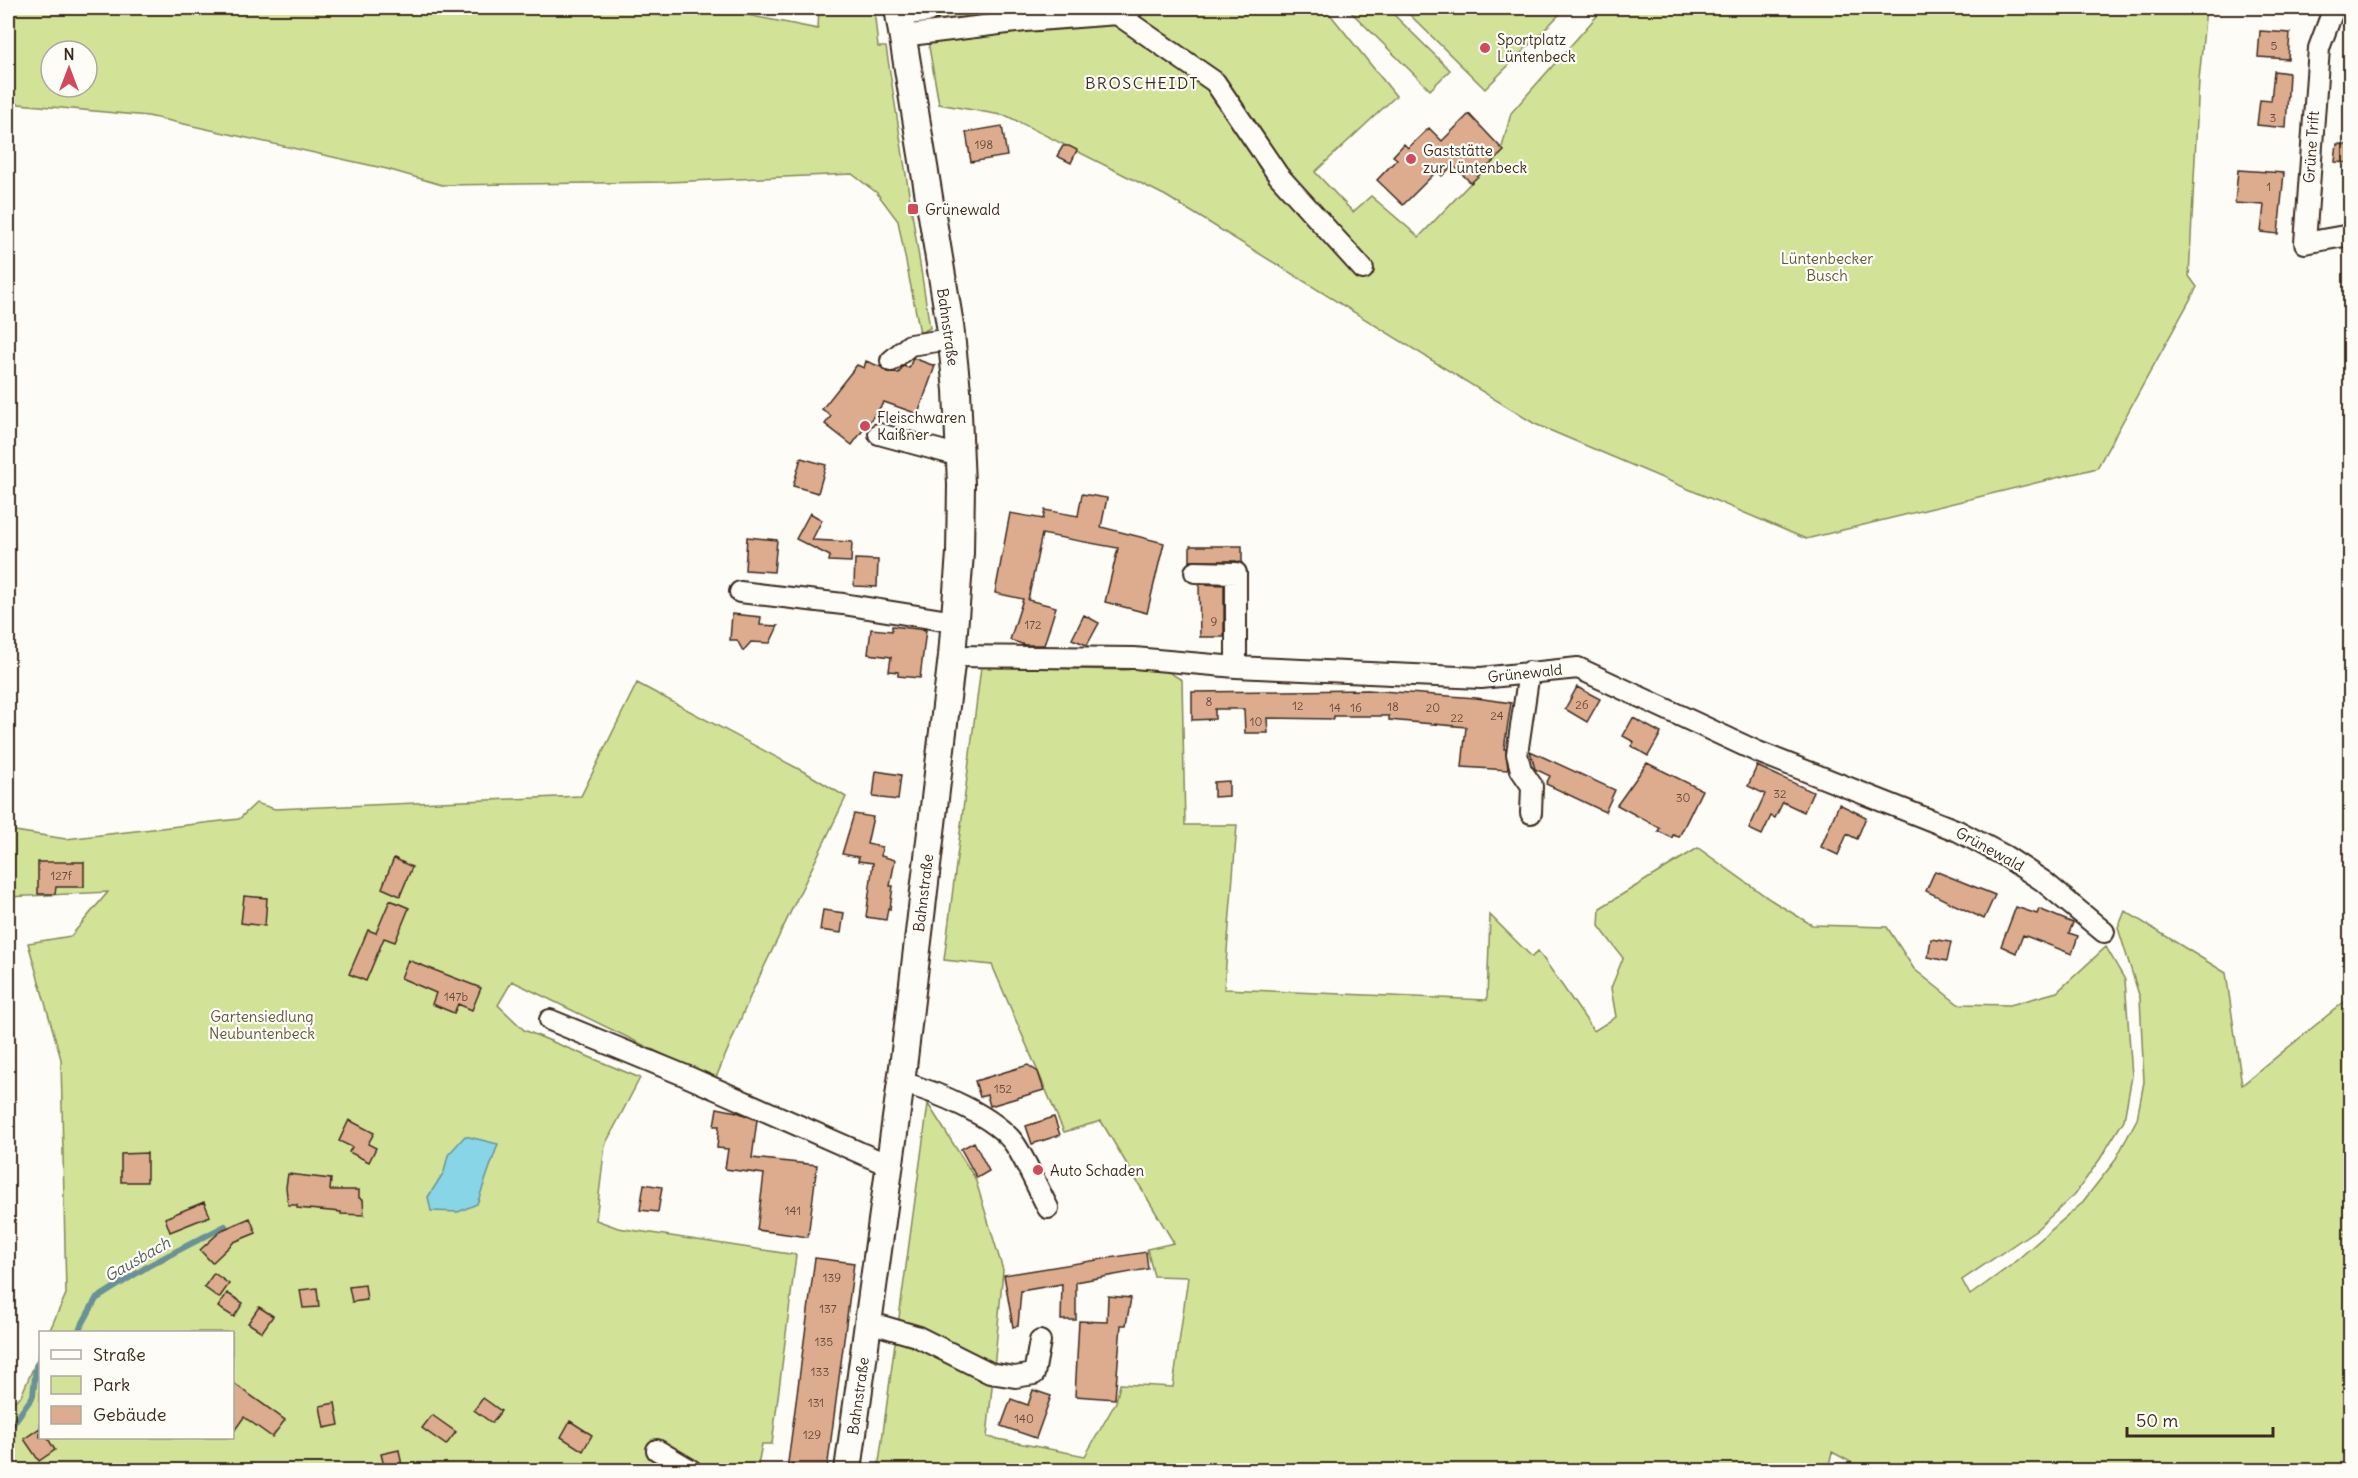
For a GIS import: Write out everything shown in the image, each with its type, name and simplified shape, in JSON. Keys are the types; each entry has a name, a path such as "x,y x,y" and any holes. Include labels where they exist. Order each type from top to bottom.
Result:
{"main road":[{"name":"Bahnstraße","path":"848,1470 900,1082 952,656 960,554 957,390 951,339 900,19"}],"street":[{"path":"900,19 927,12 933,8"},
{"name":"Grüne Trift","path":"2334,8 2319,48 2305,243 2350,234"},
{"path":"900,19 930,33 1125,11 1215,82 1278,175 1363,269"},
{"path":"891,361 910,345 951,339"},
{"path":"879,434 960,456"},
{"path":"1195,572 1236,573 1236,667"},
{"path":"740,592 843,604 955,622"},
{"name":"Grünewald","path":"952,656 1134,658 1236,667 1481,678 1578,668 1758,752 1958,831 2006,856 2043,880 2104,932"},
{"path":"1529,672 1517,754 1521,770 1532,786 1531,813"},
{"path":"550,1020 686,1076 888,1165"},
{"path":"900,1082 915,1086 983,1116 1015,1144 1048,1208"},
{"path":"868,1322 886,1325 916,1336 990,1373 1015,1377 1034,1374 1040,1341"},
{"path":"657,1450 691,1470"}],"green space":[{"path":"8,8 712,8 818,29 819,8 874,8 878,47 886,47 930,328 920,333 898,221 877,193 852,174 668,182 442,185 387,169 148,116 8,103"},
{"name":"Lüntenbecker Busch","path":"941,8 1325,8 1396,96 1315,172 1353,212 1371,196 1419,237 1501,151 1511,113 1604,8 2206,8 2199,80 2189,276 2197,287 2097,468 1806,539 1535,424 1166,196 1007,116 939,104 928,41 937,39 934,12"},
{"path":"1351,8 1387,8 1450,70 1430,90 1349,10"},
{"name":"Sportplatz Lüntenbeck","path":"1403,8 1566,8 1485,89"},
{"path":"1167,666 1170,673 1182,680 1185,825 1237,825 1224,989 1487,1000 1490,915 1532,957 1538,951 1594,1031 1616,1017 1611,988 1623,958 1599,926 1600,908 1698,848 1771,900 1812,925 1887,927 1914,969 1958,1004 2010,1005 2057,992 2106,947 2125,980 2132,1076 2124,1120 2075,1194 2037,1229 1962,1280 1970,1295 2010,1266 2081,1204 2114,1162 2137,1119 2144,1082 2140,998 2118,928 2125,911 2226,973 2242,1085 2350,997 2350,1470 1863,1470 1832,1452 1828,1470 878,1470 896,1335 993,1377 987,1437 1085,1456 1116,1402 1120,1384 1173,1387 1188,1277 1154,1276 1147,1249 1174,1243 1101,1121 1064,1132 992,965 944,960 981,667 1124,670"},
{"name":"Gartensiedlung Neubuntenbeck","path":"637,683 810,775 846,797 752,992 715,1080 512,981 498,1005 524,1030 640,1078 605,1145 596,1220 618,1228 796,1255 772,1444 762,1444 757,1470 8,1470 8,1406 21,1396 39,1354 39,1439 234,1439 234,1331 49,1331 66,1294 61,1059 28,943 71,936 108,892 8,897 8,830 66,839 239,819 256,803 275,809 581,796"},
{"path":"928,1104 975,1178 1003,1270 994,1369 898,1325"}],"water":[{"path":"465,1136 498,1144 477,1204 458,1212 431,1211 428,1197 444,1172 448,1155"}],"building":[{"path":"2260,31 2290,33 2288,59 2258,57"},
{"path":"2274,71 2289,73 2286,128 2257,125 2260,100 2271,101"},
{"path":"1469,114 1504,151 1471,183 1453,165 1442,176 1437,171 1403,205 1377,180 1397,159 1393,156 1404,144 1408,148 1429,128 1442,141"},
{"path":"1002,126 1007,156 971,162 966,132"},
{"path":"2337,144 2350,145 2350,163 2335,162"},
{"path":"1063,146 1077,150 1071,163 1057,156"},
{"path":"2238,170 2284,173 2278,234 2261,232 2264,205 2235,203"},
{"path":"913,358 935,366 918,414 884,402 852,445 825,424 831,416 822,409 857,365 864,368 866,361 887,372 899,373 903,366 909,368"},
{"path":"801,458 826,465 818,493 793,486"},
{"path":"1082,494 1107,498 1101,527 1164,543 1147,613 1105,602 1118,548 1042,534 1028,600 1056,607 1044,645 1025,645 1010,640 1023,599 995,593 1010,513 1043,519 1045,510 1078,516"},
{"path":"810,513 822,520 812,540 852,542 851,562 829,561 830,556 796,539"},
{"path":"747,537 777,540 774,572 745,570"},
{"path":"1190,546 1242,546 1242,563 1190,561"},
{"path":"855,559 878,560 877,587 854,586"},
{"path":"1199,584 1224,585 1224,637 1200,637"},
{"path":"732,614 761,617 760,625 778,626 770,643 751,642 743,651 737,640 730,640"},
{"path":"1084,615 1099,623 1087,645 1072,639"},
{"path":"892,626 926,630 920,678 898,676 898,672 889,671 891,657 868,654 871,629 892,631"},
{"path":"1577,687 1600,699 1587,722 1565,709"},
{"path":"1368,690 1476,698 1511,703 1504,749 1506,749 1508,770 1462,767 1466,727 1389,720 1389,716 1334,716 1334,719 1267,718 1268,733 1245,733 1244,709 1215,709 1215,719 1192,720 1192,692"},
{"path":"1633,718 1661,733 1648,756 1631,746 1634,742 1623,736"},
{"path":"1530,751 1615,790 1605,812 1546,784 1550,776 1535,769"},
{"path":"1647,763 1702,790 1679,837 1673,835 1672,838 1658,831 1660,828 1617,805"},
{"path":"1757,766 1813,792 1804,812 1783,802 1775,818 1771,816 1762,835 1749,829 1765,794 1748,786"},
{"path":"876,771 901,775 898,800 873,797"},
{"path":"1229,781 1229,796 1214,797 1214,782"},
{"path":"1839,804 1866,817 1857,839 1847,834 1838,855 1821,847"},
{"path":"854,814 873,817 867,844 882,847 881,856 895,860 890,886 893,886 890,909 888,908 886,920 866,917 873,863 858,861 859,857 842,854"},
{"path":"394,858 412,867 400,896 382,888"},
{"path":"38,862 84,862 84,887 56,887 55,894 38,894"},
{"path":"1935,871 1995,895 1984,919 1926,891"},
{"path":"244,896 267,898 265,926 241,923"},
{"path":"390,900 409,908 395,942 384,938 366,981 349,974 368,930 376,933"},
{"path":"2016,907 2037,914 2039,909 2073,923 2069,933 2078,936 2072,954 2023,935 2016,953 2001,946"},
{"path":"823,910 844,913 841,933 820,930"},
{"path":"1931,939 1951,942 1947,961 1928,957"},
{"path":"408,960 481,988 472,1010 458,1004 454,1013 432,1004 436,993 401,978"},
{"path":"1028,1065 1038,1072 1044,1090 990,1106 987,1095 980,1097 975,1081"},
{"path":"717,1108 737,1112 757,1120 752,1158 817,1165 808,1237 757,1230 764,1174 725,1169 728,1149 717,1148 719,1126 714,1126"},
{"path":"1054,1117 1060,1135 1032,1144 1026,1126"},
{"path":"349,1120 374,1133 368,1144 376,1148 369,1162 349,1152 352,1147 339,1141"},
{"path":"974,1142 989,1171 977,1178 961,1149"},
{"path":"147,1153 147,1182 121,1182 121,1154"},
{"path":"288,1174 331,1179 330,1190 359,1190 359,1198 363,1199 364,1215 341,1214 341,1212 288,1205 286,1187"},
{"path":"644,1184 662,1187 658,1212 640,1210"},
{"path":"204,1202 210,1216 170,1232 165,1218"},
{"path":"250,1218 256,1233 234,1242 212,1263 200,1250 222,1230"},
{"path":"1146,1252 1148,1269 1076,1282 1076,1320 1061,1320 1062,1284 1021,1291 1018,1326 1013,1327 1004,1275"},
{"path":"815,1258 854,1263 827,1470 787,1470"},
{"path":"214,1273 229,1284 219,1298 204,1287"},
{"path":"365,1285 367,1300 352,1302 349,1287"},
{"path":"317,1288 319,1307 303,1308 300,1290"},
{"path":"227,1293 243,1303 234,1317 218,1307"},
{"path":"1108,1296 1131,1298 1126,1325 1121,1325 1115,1399 1075,1396 1079,1321 1107,1322"},
{"path":"259,1307 273,1316 262,1332 248,1323"},
{"path":"234,1383 285,1420 272,1437 244,1417 234,1431"},
{"path":"1033,1390 1051,1396 1036,1438 1001,1426 1011,1399 1028,1405"},
{"path":"483,1398 501,1411 492,1423 474,1410"},
{"path":"335,1403 339,1425 324,1428 320,1406"},
{"path":"432,1415 456,1432 446,1445 422,1428"},
{"path":"570,1421 592,1435 583,1451 561,1437"},
{"path":"39,1429 39,1439 48,1439 55,1450 39,1461 24,1439"},
{"path":"399,1450 402,1466 385,1470 381,1454"}],"waterway":[{"name":"Gausbach","path":"79,1331 96,1299 150,1265 225,1226"},
{"name":"Gausbach","path":"8,1431 33,1396 36,1366 39,1362"}],"place":[{"name":"Sportplatz Lüntenbeck","path":"1485,48"},
{"name":"Gaststätte zur Lüntenbeck","path":"1411,159"},
{"name":"Grünewald","path":"913,209"},
{"name":"Fleischwaren Kaißner","path":"865,426"},
{"name":"Auto Schaden","path":"1038,1170"}],"district":[{"name":"BROSCHEIDT","path":"1142,83"}]}
